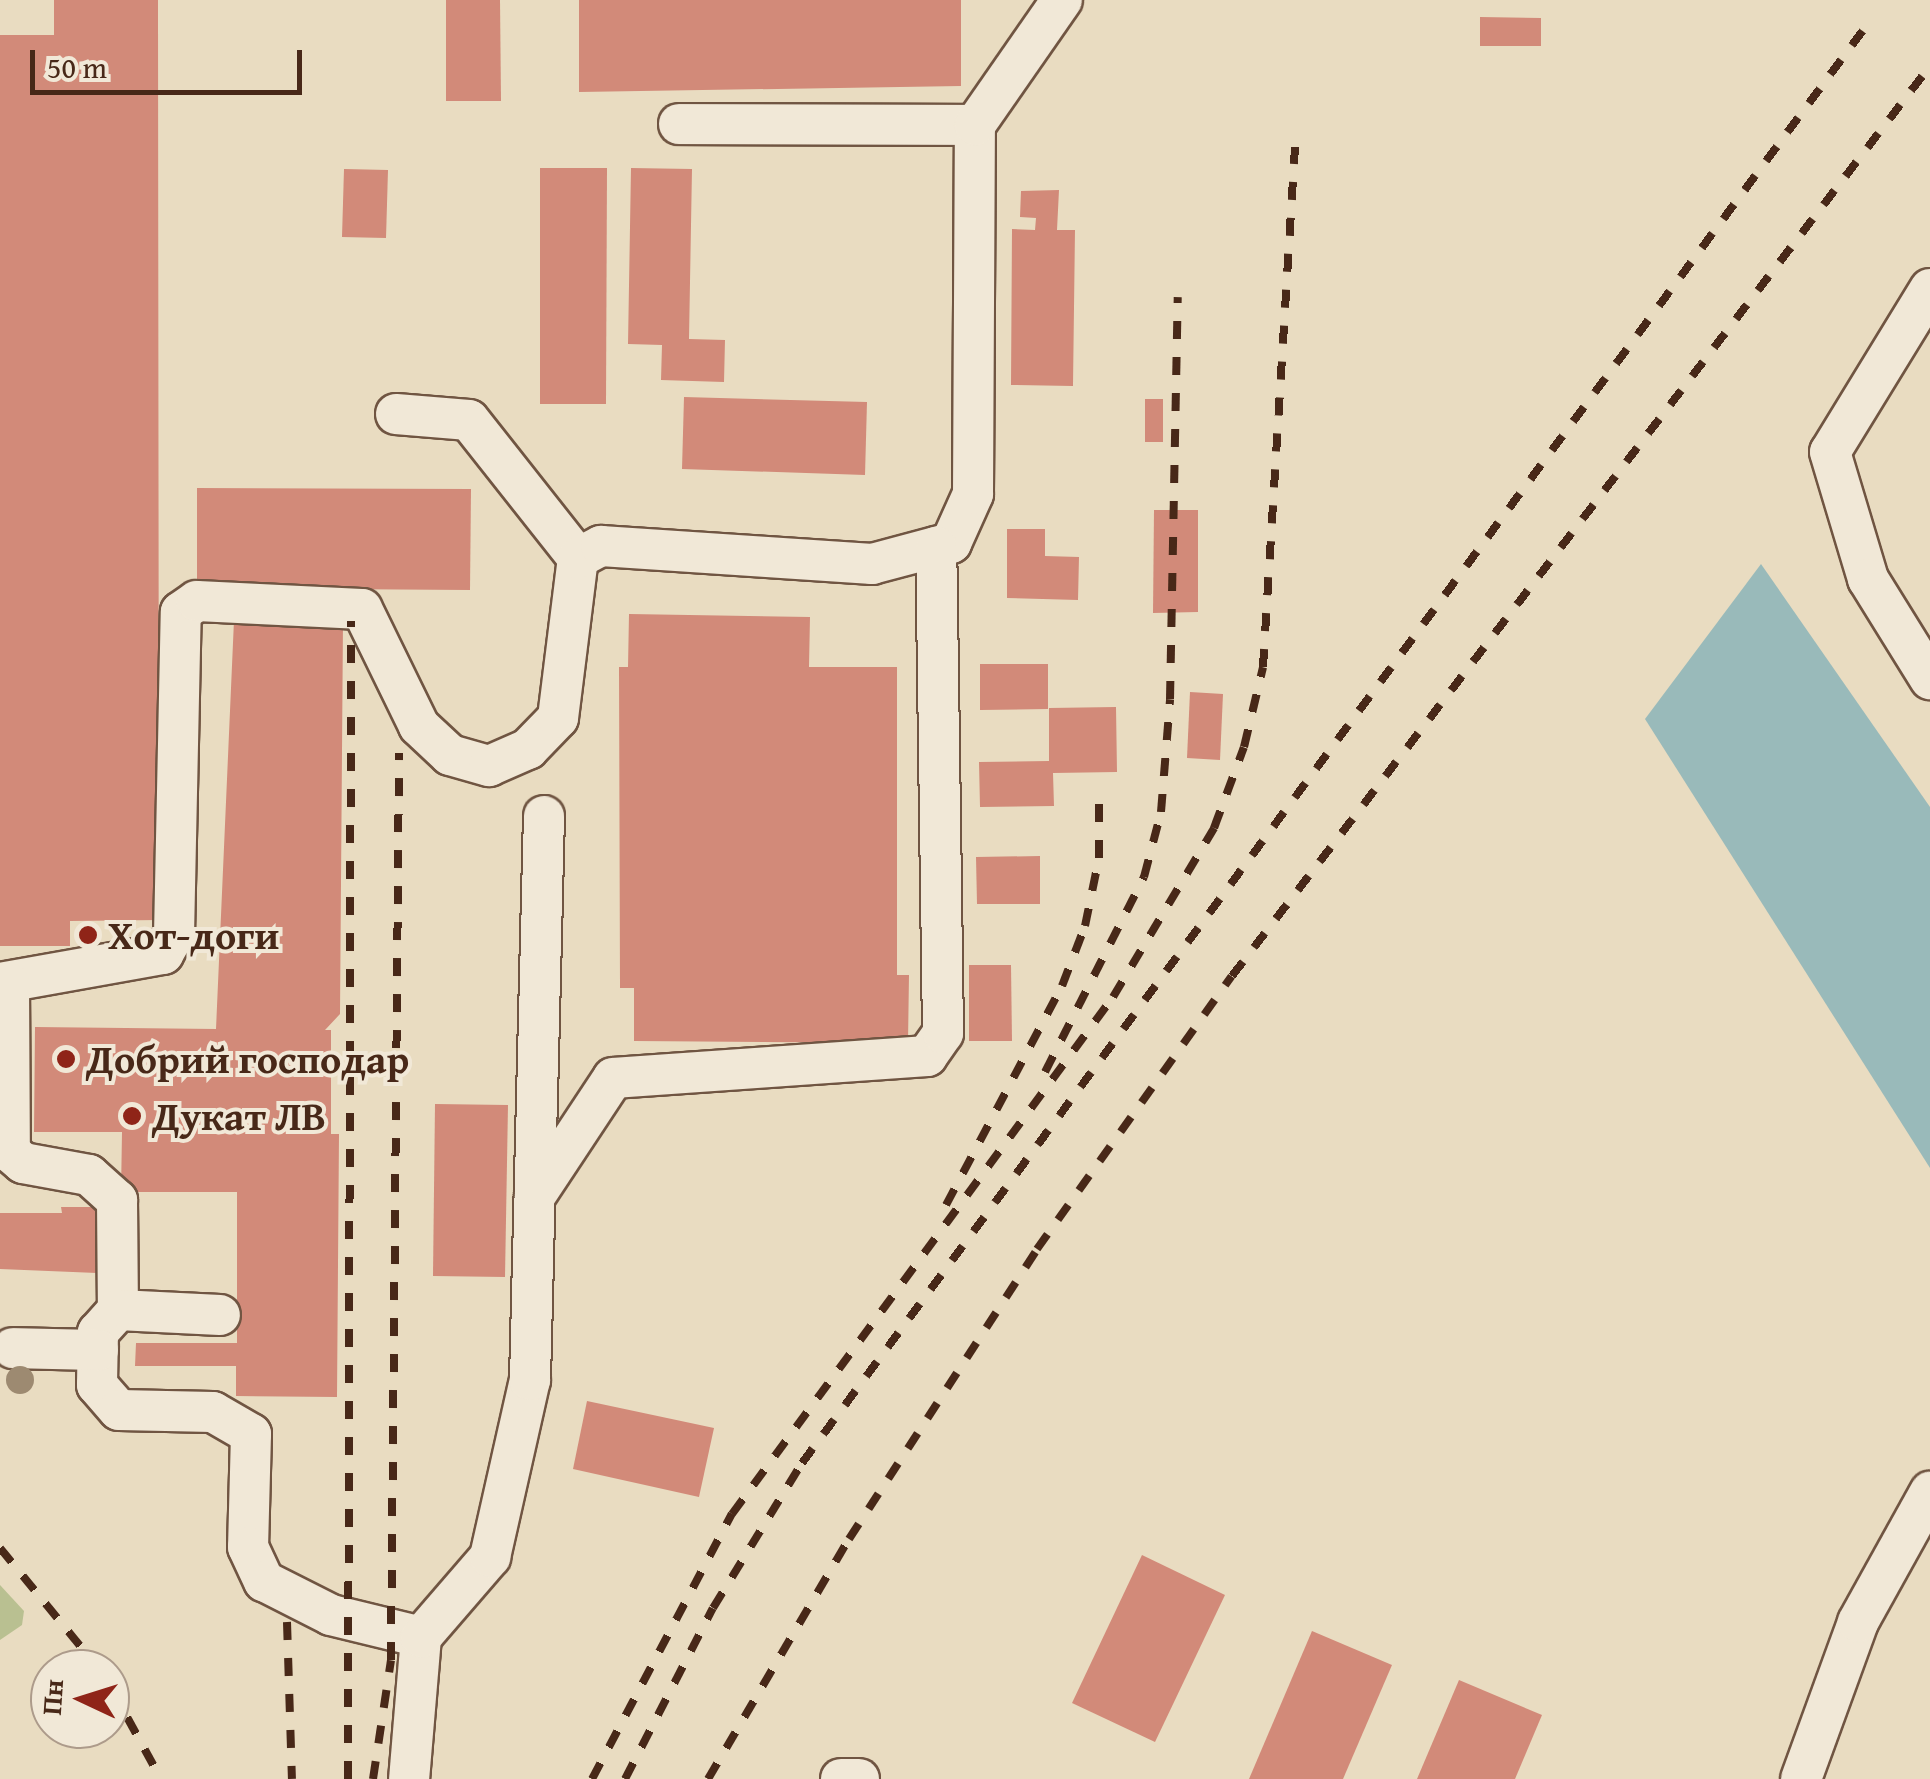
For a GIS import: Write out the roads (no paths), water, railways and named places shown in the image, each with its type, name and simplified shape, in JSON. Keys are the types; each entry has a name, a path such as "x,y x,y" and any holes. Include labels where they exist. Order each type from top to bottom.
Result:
{"street":[{"path":"578,558 602,546 872,564 951,542 973,494 976,125 1062,0"},
{"path":"679,124 976,125"},
{"path":"1930,289 1830,452 1868,579 1930,679"},
{"path":"396,414 469,420 578,558 558,718 528,748 489,766 450,755 419,726 362,609 197,601 181,612 174,935 163,954 4,983 10,1152 23,1164 89,1175 116,1200 118,1310 98,1332 98,1385 119,1410 214,1412 251,1434 248,1547 264,1581 331,1615 421,1638"},
{"path":"535,1196 614,1078 927,1056 944,1033 936,546"},
{"path":"409,1779 421,1638 490,1558 530,1380 544,816"},
{"path":"118,1310 220,1315"},
{"path":"13,1348 98,1350"},
{"path":"1802,1779 1858,1622 1930,1492"}],"water":[{"path":"1761,564 1930,807 1930,1168 1645,719"}],"railway":[{"path":"625,1779 713,1608 802,1463 1866,26"},
{"path":"708,1779 849,1539 1037,1249 1232,976 1930,66"},
{"path":"592,1779 732,1514 1113,997 1214,828 1244,747 1263,667 1295,147"},
{"path":"1045,1072 1144,877 1161,812 1170,699 1178,297"},
{"path":"348,1779 351,621"},
{"path":"373,1779 391,1660 399,753"},
{"path":"946,1205 1062,986 1085,926 1099,858 1099,786"},
{"path":"0,1548 83,1649"},
{"path":"287,1622 292,1779"},
{"path":"130,1722 161,1779"}],"place":[{"name":"Хот-доги","path":"88,935"},
{"name":"Добрий господар","path":"66,1059"},
{"name":"Дукат ЛВ","path":"132,1116"}]}
